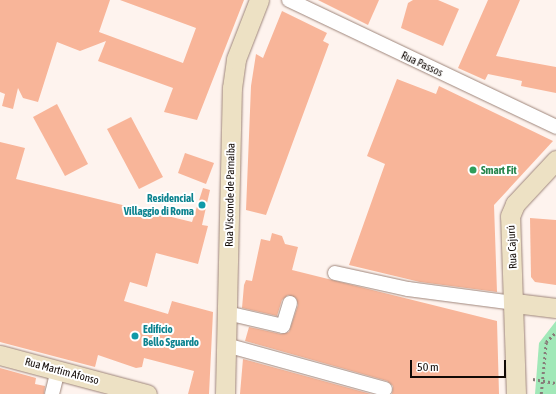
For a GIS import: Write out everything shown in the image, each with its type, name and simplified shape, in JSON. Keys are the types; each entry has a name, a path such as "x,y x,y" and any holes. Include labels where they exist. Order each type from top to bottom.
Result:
{"street":[{"name":"Rua Visconde de Parnaíba","path":"225,394 232,88 236,59 259,0"},
{"name":"Rua Passos","path":"289,0 556,127"},
{"name":"Rua Cajurú","path":"516,394 512,209 556,160"},
{"path":"335,273 408,289 556,308"},
{"path":"228,313 283,326 290,303"},
{"path":"226,345 385,389"},
{"name":"Rua Martim Afonso","path":"0,355 147,394"},
{"path":"52,394 58,370"}],"path":[{"path":"541,394 546,342 556,332"},
{"path":"533,379 556,383"}],"green space":[{"path":"556,321 556,394 535,394 539,343"}],"building":[{"path":"0,0 110,0 99,32 183,63 196,28 120,0 244,0 197,120 164,112 173,88 98,61 106,41 80,51 57,42 38,102 23,98 18,88 13,109 2,106 5,94 0,92"},
{"path":"318,0 379,0 368,25"},
{"path":"413,0 438,0 459,9 443,46 401,28 408,3"},
{"path":"488,0 520,0 496,56 556,67 556,93 521,86 522,81 488,74 485,80 458,68"},
{"path":"282,11 327,33 323,41 329,44 266,215 246,210 251,86 256,54 263,58"},
{"path":"397,79 436,94 439,86 553,141 494,205 497,292 420,282 349,265 385,164 367,156"},
{"path":"57,104 88,164 65,176 33,117"},
{"path":"131,117 163,177 139,189 107,129"},
{"path":"0,142 25,148 16,179 192,222 203,188 210,190 202,225 208,226 198,264 156,253 147,287 130,282 124,301 168,314 172,301 213,312 209,394 188,394 194,371 144,358 142,367 136,368 98,355 95,367 0,342"},
{"path":"185,153 214,163 206,184 178,173"},
{"path":"530,218 556,220 556,285 535,282 531,277"},
{"path":"272,233 282,236 285,244 298,247 292,270 497,321 499,394 392,394 393,386 387,381 245,341 249,327 281,334 289,332 298,305 296,298 288,295 282,300 277,316 242,308 244,285 246,280 252,281 261,239 270,241"},
{"path":"243,359 371,394 240,394"},
{"path":"0,368 36,378 35,384 45,386 44,394 0,394"}],"place":[{"name":"Smart Fit","path":"473,170"},
{"name":"Residencial Villaggio di Roma","path":"202,205"},
{"name":"Edifício Bello Sguardo","path":"135,336"}]}
